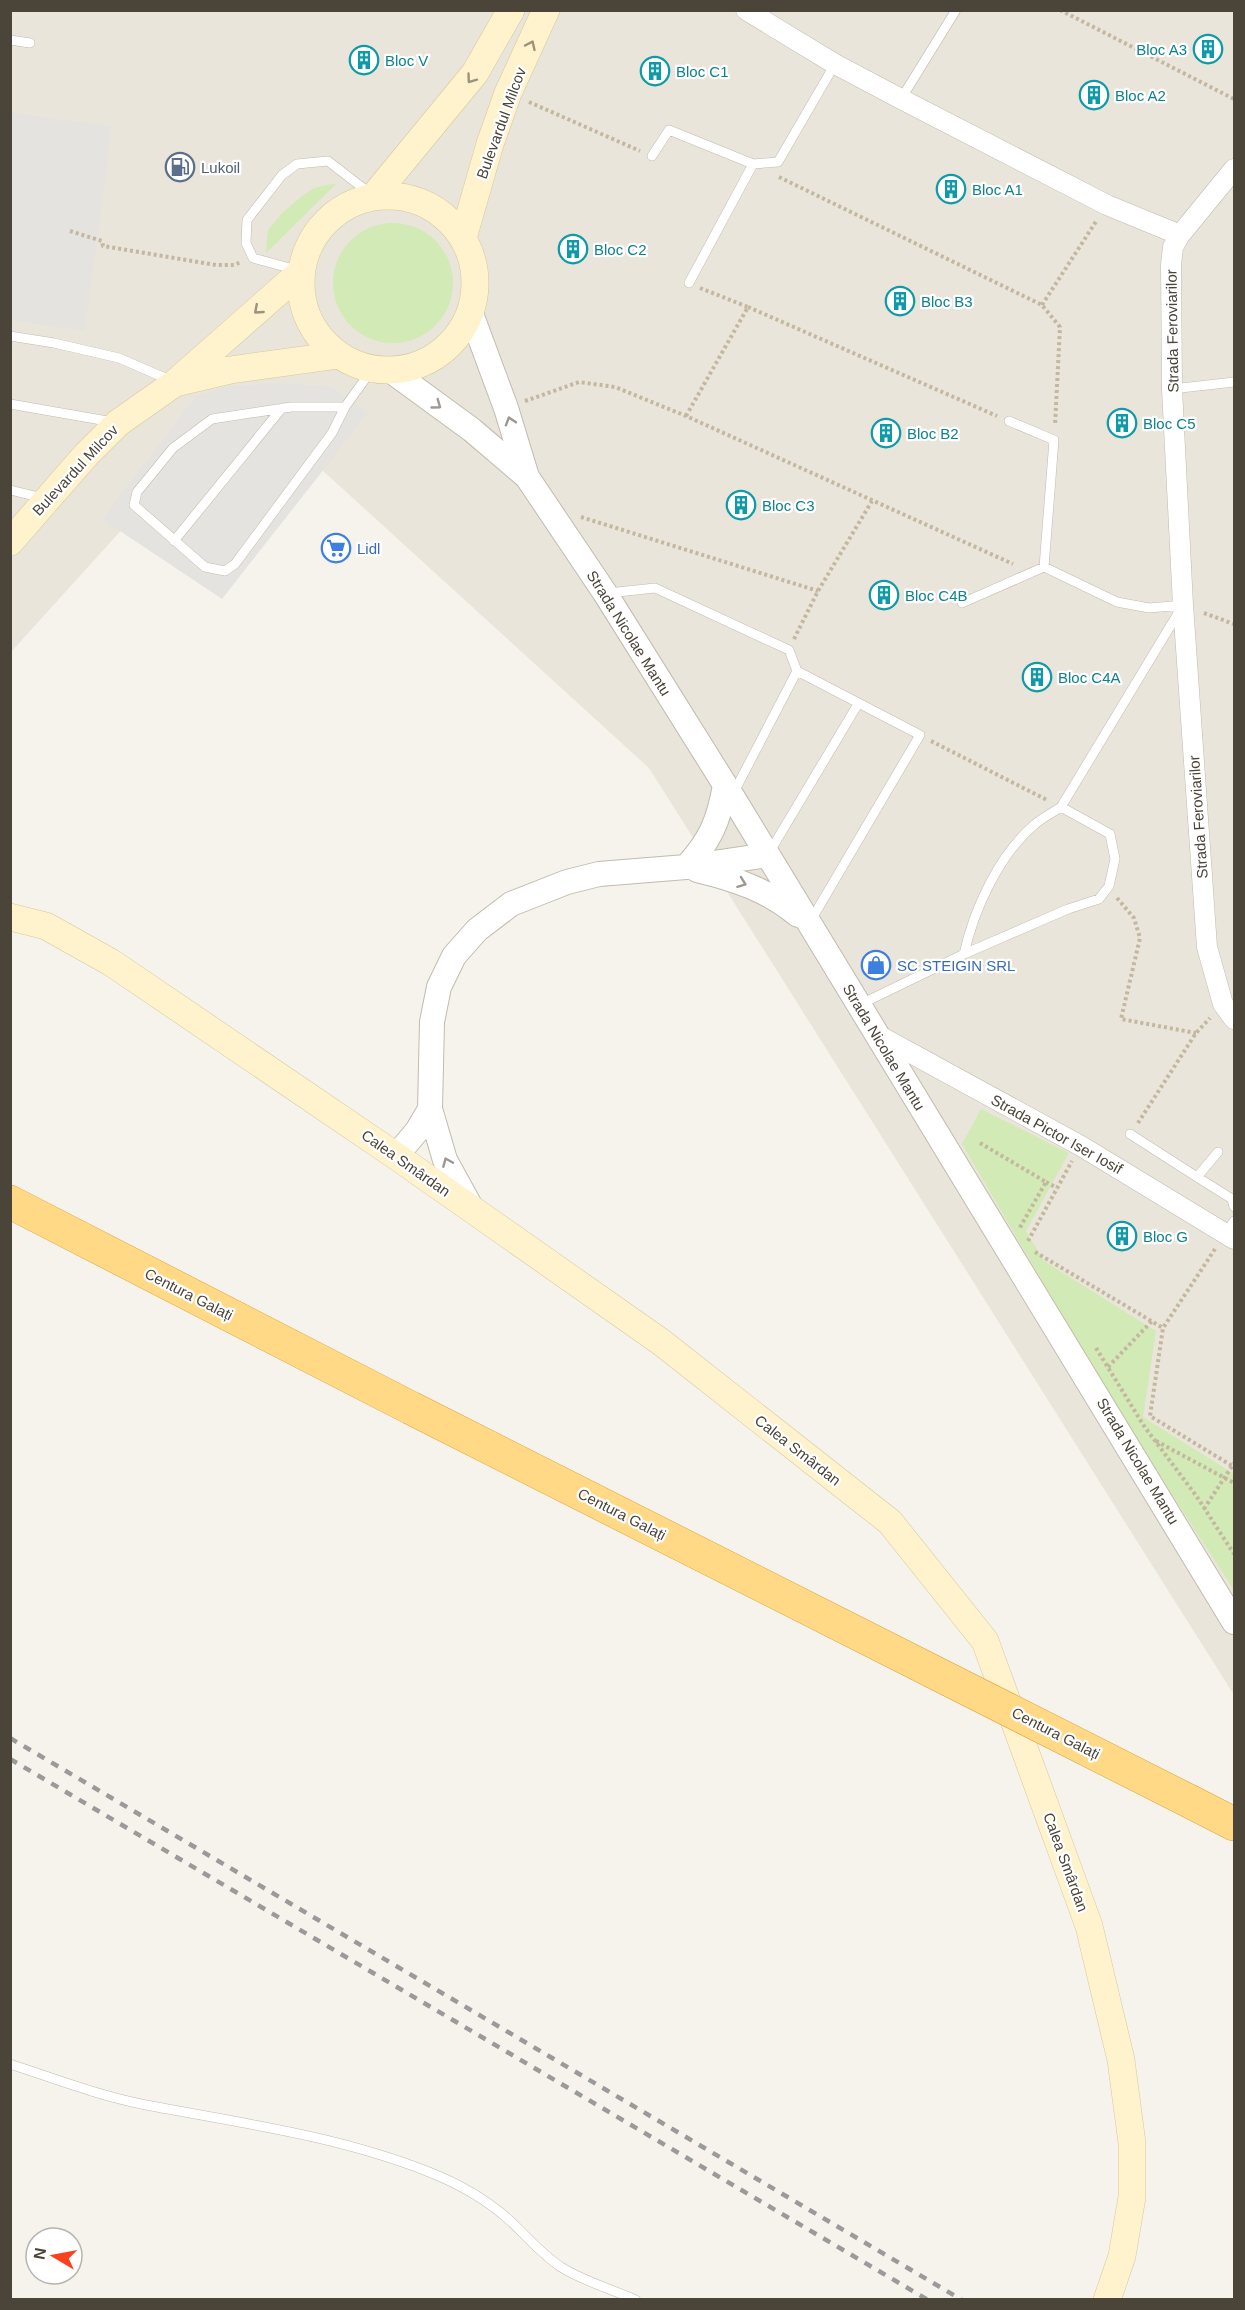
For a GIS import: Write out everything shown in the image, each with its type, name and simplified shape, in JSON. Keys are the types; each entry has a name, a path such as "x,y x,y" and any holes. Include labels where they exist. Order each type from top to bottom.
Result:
{"highway":[{"name":"Centura Galați","path":"10,1202 411,1408 1234,1824"}],"main road":[{"path":"374,196 475,73 511,10"},
{"name":"Bulevardul Milcov","path":"463,238 490,144 508,93 546,10"},
{"path":"395,195 434,208 450,221 463,238 472,261 475,287 470,312 452,341 439,353 424,362 407,368 381,369 355,363 339,355 313,327 303,300 302,271 314,237 340,210 374,196 395,195"},
{"name":"Bulevardul Milcov","path":"10,542 118,423 175,383 302,271"},
{"name":"Bulevardul Milcov","path":"175,383 230,370 339,355"},
{"name":"Calea Smârdan","path":"10,917 46,926 112,963 396,1156 661,1342 890,1522 985,1641 1089,1926 1121,2060 1132,2143 1132,2197 1122,2256 1107,2300"}],"street":[{"path":"746,10 835,64 901,99 1107,205 1180,236 1234,169"},
{"name":"Strada Feroviarilor","path":"1180,236 1173,248 1171,265 1172,389 1183,605 1207,947 1229,1011"},
{"name":"Strada Nicolae Mantu","path":"470,312 506,408 527,477"},
{"name":"Strada Nicolae Mantu","path":"381,369 472,430 527,477 605,593 768,855 1234,1622"},
{"path":"686,867 704,848 728,791"},
{"path":"473,1210 445,1160 430,1109 432,1022 439,987 454,956 477,930 511,904 567,882 599,874 686,867 768,855"},
{"path":"686,867 736,880 762,890 785,904 809,924"},
{"name":"Strada Pictor Iser Iosif","path":"876,1034 1232,1231"},
{"path":"396,1156 417,1131 430,1109"}],"lane":[{"path":"901,99 956,10"},
{"path":"10,40 30,43"},
{"path":"652,156 669,130 753,164 778,162 835,64"},
{"path":"302,271 253,258 246,243 247,220 282,175 297,164 328,161 374,196"},
{"path":"689,283 753,164"},
{"path":"10,336 54,343 119,358 175,383"},
{"path":"345,407 323,405 282,408 213,418 173,448 137,492 134,506 205,567 225,571 234,564 332,434 345,407 381,369"},
{"path":"1172,389 1234,382"},
{"path":"10,404 118,423"},
{"path":"174,541 282,408"},
{"path":"1009,421 1054,440 1044,567"},
{"path":"10,490 47,499"},
{"path":"962,603 1044,567 1117,602 1149,608 1183,605"},
{"path":"605,593 655,588 789,650 797,671 920,735 809,924"},
{"path":"964,954 970,928 984,893 1017,842 1035,823 1061,807 1183,605"},
{"path":"728,791 797,671"},
{"path":"768,855 858,704"},
{"path":"859,1005 964,954 1068,909 1099,899 1109,886 1115,859 1110,834 1061,807"},
{"path":"1130,1134 1232,1199 1234,1207"},
{"path":"1197,1177 1218,1152"},
{"path":"10,2064 106,2096 241,2121 341,2144 426,2171 450,2181 489,2204 563,2268 636,2300"}],"path":[{"path":"1060,10 1234,99"},
{"path":"508,93 652,156"},
{"path":"753,164 1042,305 1060,327 1054,440"},
{"path":"1042,305 1107,205"},
{"path":"70,231 102,241 103,246 216,265 234,265 253,258"},
{"path":"689,283 1009,421"},
{"path":"686,416 748,307"},
{"path":"506,408 579,382 615,387 686,416 1030,572"},
{"path":"789,650 818,591 872,501"},
{"path":"546,506 818,591"},
{"path":"1183,605 1234,624"},
{"path":"920,735 1061,807"},
{"path":"1109,886 1134,918 1140,938 1121,1019 1196,1033"},
{"path":"1130,1134 1196,1033 1229,1011"},
{"path":"980,1143 1057,1188"},
{"path":"1027,1242 1081,1146"},
{"path":"1039,1259 1019,1229 1046,1182"},
{"path":"1204,1509 1234,1466 1150,1416 1163,1328 1232,1231"},
{"path":"1034,1251 1163,1328"},
{"path":"1108,1367 1152,1321"},
{"path":"1090,1339 1155,1441 1234,1553"},
{"path":"1155,1441 1234,1483"}],"shaded area":[{"path":"11,11 1234,11 1234,1695 649,768 242,397 11,652"},
{"path":"11,113 112,126 85,331 11,320"},
{"path":"282,383 332,387 368,413 222,599 102,519 195,397 227,386"}],"green space":[{"path":"336,184 266,253 268,230 283,212 314,188"},
{"path":"393,223 416,228 435,241 448,260 453,283 448,306 435,325 416,338 393,343 370,338 351,325 338,306 333,283 338,260 351,241 370,228"},
{"path":"981,1109 1069,1153 1026,1231 1044,1261 1156,1331 1143,1417 1234,1474 1234,1590 1126,1424 962,1144"}],"railway":[{"path":"10,1738 962,2300"},
{"path":"10,1759 928,2300"}],"place":[{"name":"Bloc A3","path":"1208,49"},
{"name":"Bloc V","path":"364,60"},
{"name":"Bloc C1","path":"655,71"},
{"name":"Bloc A2","path":"1094,95"},
{"name":"Lukoil","path":"180,167"},
{"name":"Bloc A1","path":"951,189"},
{"name":"Bloc C2","path":"573,249"},
{"name":"Bloc B3","path":"900,301"},
{"name":"Bloc C5","path":"1122,423"},
{"name":"Bloc B2","path":"886,433"},
{"name":"Bloc C3","path":"741,505"},
{"name":"Lidl","path":"336,548"},
{"name":"Bloc C4B","path":"884,595"},
{"name":"Bloc C4A","path":"1037,677"},
{"name":"SC STEIGIN SRL","path":"876,965"},
{"name":"Bloc G","path":"1122,1236"}]}
